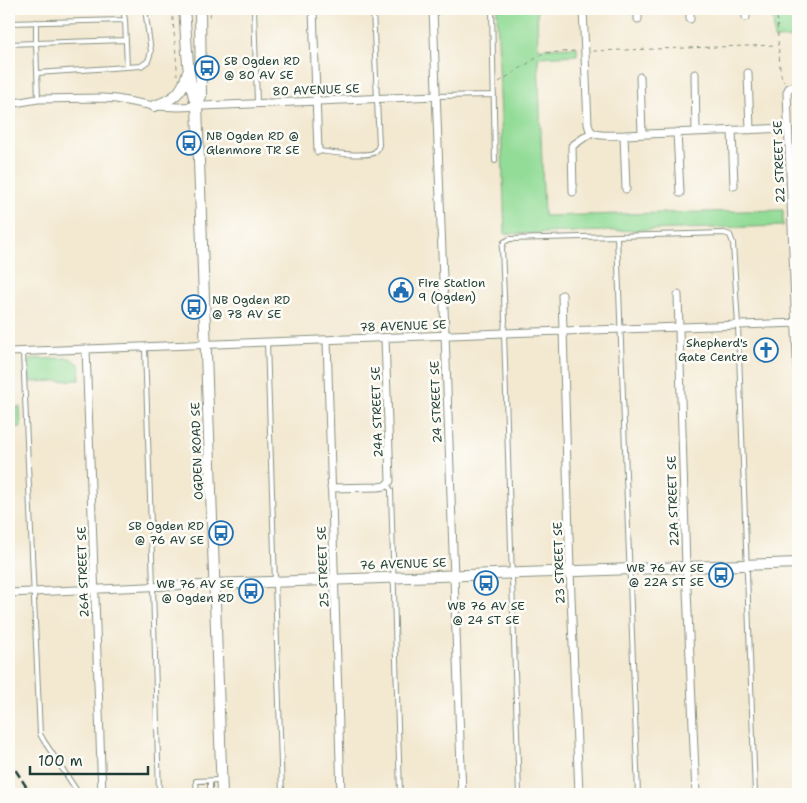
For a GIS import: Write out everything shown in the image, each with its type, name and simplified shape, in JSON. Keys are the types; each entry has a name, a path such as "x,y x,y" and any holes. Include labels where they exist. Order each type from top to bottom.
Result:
{"street":[{"name":"OGDEN ROAD SE","path":"184,9 189,68 193,96 197,106 222,794"},
{"name":"OGDEN ROAD SE","path":"197,106 201,96 200,9"},
{"path":"313,9 318,151"},
{"name":"24 STREET SE","path":"433,9 462,794"},
{"path":"583,9 588,124 592,132 601,135 624,135 788,128"},
{"path":"638,9 638,19"},
{"path":"690,9 690,19"},
{"path":"746,9 746,18"},
{"path":"154,106 164,103 183,88 189,68"},
{"path":"748,73 750,130"},
{"path":"694,74 696,132"},
{"path":"640,77 642,134"},
{"path":"789,88 798,85"},
{"name":"22 STREET SE","path":"789,88 788,128 798,386"},
{"name":"80 AVENUE SE","path":"9,104 38,99 102,98 154,106 197,106 436,96"},
{"path":"732,130 734,186"},
{"path":"573,192 572,146 592,132"},
{"path":"677,132 680,192"},
{"path":"624,135 626,188"},
{"name":"22A STREET SE","path":"678,295 686,567 696,794"},
{"name":"23 STREET SE","path":"562,296 579,794"},
{"name":"78 AVENUE SE","path":"9,352 797,323"},
{"name":"24A STREET SE","path":"385,338 390,478 387,484"},
{"name":"25 STREET SE","path":"326,340 341,794"},
{"name":"26A STREET SE","path":"86,350 102,794"},
{"path":"331,488 378,487 387,484"},
{"name":"76 AVENUE SE","path":"9,593 798,563"}],"lane":[{"path":"123,9 127,67"},
{"path":"37,73 141,66 148,61 151,52 145,9"},
{"path":"254,9 257,104"},
{"path":"318,151 341,154 372,153 376,151 379,145 373,9"},
{"path":"492,9 495,161"},
{"path":"9,23 125,20"},
{"path":"36,22 38,99"},
{"path":"9,44 126,40"},
{"path":"436,96 494,95"},
{"path":"520,794 504,333 502,248 504,242 510,239 724,233 730,235 733,243 738,325 755,794"},
{"path":"616,237 638,794"},
{"path":"267,342 282,794"},
{"path":"145,348 159,794"},
{"path":"23,352 40,734 79,794"},
{"path":"387,484 391,490 400,794"},
{"path":"197,794 196,781 222,780"},
{"path":"210,781 210,794"}],"path":[{"path":"172,9 177,78"},
{"path":"777,9 778,45 782,79 789,88"},
{"path":"494,85 544,53 778,45"}],"green space":[{"path":"497,9 537,9 538,48 577,47 577,55 538,57 544,216 783,210 783,226 505,234"},
{"path":"773,9 798,9 798,38 774,39"},
{"path":"70,358 79,364 80,380 30,382 29,359"},
{"path":"9,407 20,407 21,427 9,427"}],"railway":[{"path":"9,760 31,794"}],"place":[{"name":"SB Ogden RD @ 80 AV SE","path":"207,68"},
{"name":"NB Ogden RD @ Glenmore TR SE","path":"189,143"},
{"name":"Fire Station 9 (Ogden)","path":"401,290"},
{"name":"NB Ogden RD @ 78 AV SE","path":"194,307"},
{"name":"Shepherd's Gate Centre","path":"766,350"},
{"name":"SB Ogden RD @ 76 AV SE","path":"221,533"},
{"name":"WB 76 AV SE @ 22A ST SE","path":"721,575"},
{"name":"WB 76 AV SE @ 24 ST SE","path":"486,583"},
{"name":"WB 76 AV SE @ Ogden RD","path":"251,591"}]}
